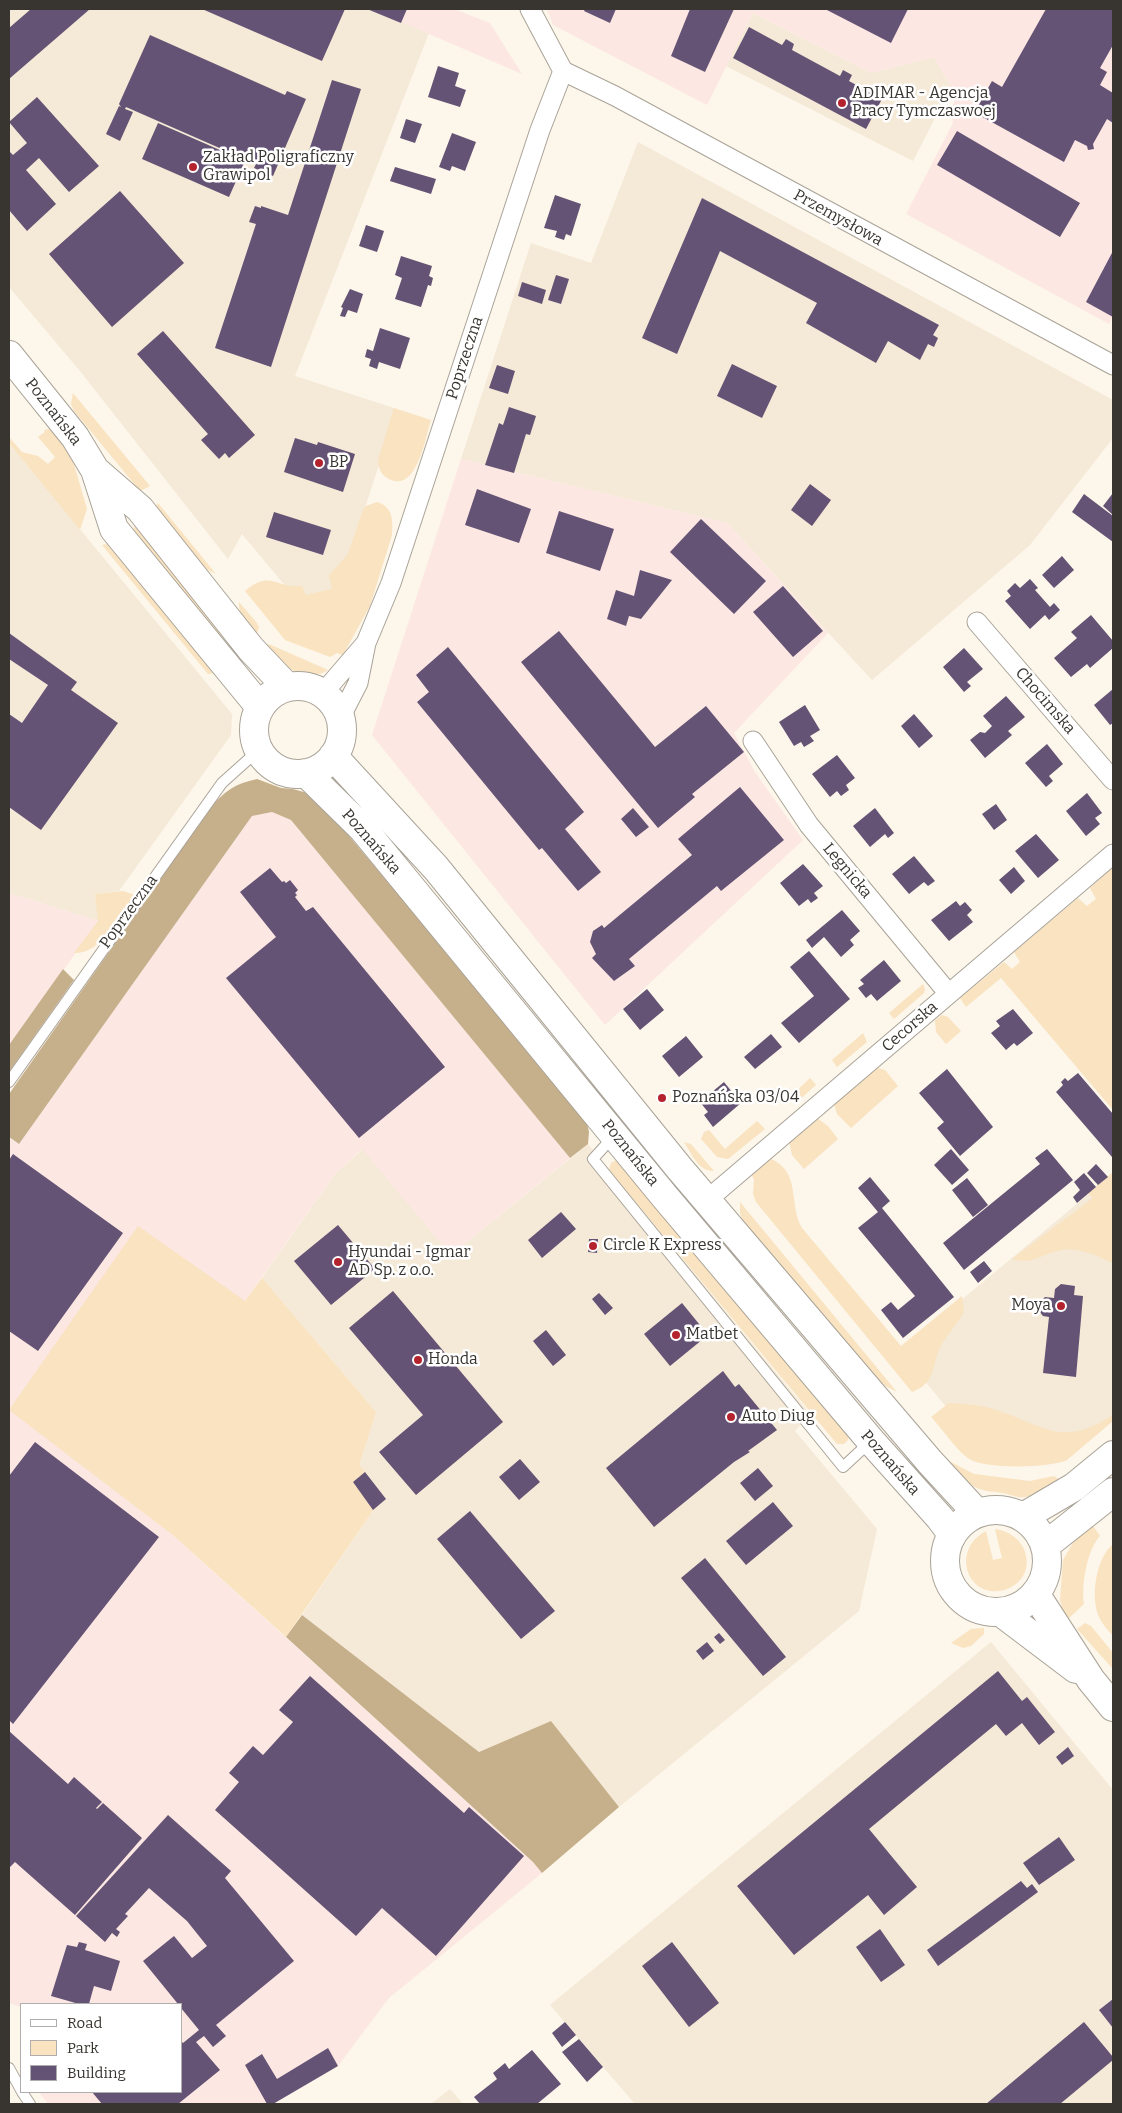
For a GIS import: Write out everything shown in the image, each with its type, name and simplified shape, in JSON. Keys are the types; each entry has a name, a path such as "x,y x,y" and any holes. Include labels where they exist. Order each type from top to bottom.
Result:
{"main road":[{"name":"Poznańska","path":"9,355 75,437 95,470 114,529 260,707"},
{"name":"Poznańska","path":"95,470 140,509 251,649 287,687"},
{"path":"287,687 305,687 322,693 334,704 340,718 342,731 339,744 333,756 321,768 306,773 292,774 268,763 260,753 254,738 254,722 260,707 271,694 287,687"},
{"name":"Poznańska","path":"333,756 436,868 680,1169 930,1462 977,1513"},
{"name":"Poznańska","path":"306,773 363,830 871,1441 952,1534"},
{"path":"1023,1517 1074,1487 1113,1455"},
{"path":"1046,1545 1113,1492"},
{"path":"1001,1510 1023,1517 1037,1529 1046,1545 1048,1562 1045,1580 1036,1595 1015,1610 1002,1613 980,1610 969,1605 958,1595 949,1582 945,1566 946,1549 952,1534 963,1521 977,1513 1001,1510"},
{"path":"1036,1595 1091,1680 1113,1707"},
{"path":"1002,1613 1091,1680"}],"street":[{"path":"530,9 563,71"},
{"name":"Przemysłowa","path":"563,71 615,96 1113,365"},
{"name":"Poprzeczna","path":"340,718 358,683 366,643 391,583 540,130 563,71"},
{"name":"Chocimska","path":"978,622 1113,780"},
{"name":"Poprzeczna","path":"322,693 366,643"},
{"name":"Legnicka","path":"753,741 809,825 949,994"},
{"name":"Cecorska","path":"707,1200 1113,854"}],"lane":[{"name":"Poprzeczna","path":"9,1082 222,783 251,757 260,753"},
{"path":"615,1134 593,1160 801,1418 843,1467 871,1441"},
{"path":"9,2068 20,2087"},
{"path":"23,2093 30,2104"}],"shaded area":[{"path":"9,9 371,9 429,33 295,376 397,409 335,600 303,607 242,534 228,559 80,371 9,287"},
{"path":"371,9 454,9 490,23 522,74"},
{"path":"547,9 1113,9 1113,316 1109,324 906,214 953,123 950,110 960,92 951,87 934,57 871,73 753,13 707,105 553,25"},
{"path":"753,13 871,73 934,57 951,87 913,161 726,66"},
{"path":"638,142 1113,400 1113,438 1030,545 872,680 727,523 461,459 531,243 591,263"},
{"path":"9,443 232,714 231,735 119,891 95,894 99,921 9,893"},
{"path":"461,459 727,523 828,633 734,733 755,772 803,840 605,1025 372,735"},
{"path":"257,779 281,788 307,793 323,805 586,1118 589,1132 588,1144 570,1158 291,820 272,812 252,816 19,1144 9,1137 9,1094 211,807 231,788"},
{"path":"272,812 291,820 570,1158 451,1255 362,1149 335,1174 245,1301 10,1409 174,1536 533,1862 542,1873 389,1998 338,2066 273,2104 48,2104 40,2093 182,2093 182,2003 20,2003 20,2007 9,2003 9,1138 32,1153 19,1144 252,816"},
{"path":"9,893 99,921 9,1045"},
{"path":"63,969 74,980 9,1072 9,1045"},
{"path":"588,1144 810,1414 795,1431 877,1529 859,1611 619,1807 551,1721 479,1752 302,1615 374,1509 353,1482 376,1412 262,1278 335,1174 363,1149 451,1255"},
{"path":"1113,1174 1113,1418 1066,1457 981,1449 900,1351"},
{"path":"302,1615 479,1752 551,1721 619,1807 542,1873 533,1862 286,1637"},
{"path":"991,1642 1113,1790 1113,2104 635,2104 550,2005"},
{"path":"450,2089 463,2104 431,2104"}],"green space":[{"path":"73,393 150,486 140,491 74,411 71,404"},
{"path":"394,408 431,420 413,471 407,478 399,481 389,479 384,475 378,463"},
{"path":"44,430 58,431 73,461 87,509 80,530 9,443 9,437 22,452 38,456 48,464 55,457 38,437 45,432"},
{"path":"377,502 386,507 391,515 392,535 370,606 344,653 342,655 337,653 330,657 285,640 245,591 261,581 274,581 286,585 302,586 306,595 332,589 329,575 348,554 363,510 366,506"},
{"path":"158,503 216,574 202,567 155,508"},
{"path":"136,523 238,649 232,655 133,531"},
{"path":"107,544 215,673 208,674 102,545"},
{"path":"239,602 257,623 259,627 257,634 242,615"},
{"path":"266,644 328,670 319,674 301,674 278,659"},
{"path":"1113,867 1113,1110 1001,978 966,1007 960,998 1004,962 1012,969 1020,962 1014,952 1078,898 1087,906 1096,899 1090,888"},
{"path":"123,891 135,895 117,922 101,941 93,947 84,952 74,953 98,921 95,894"},
{"path":"923,984 924,993 894,1019 889,1013"},
{"path":"942,1015 948,1017 961,1031 946,1044 936,1032 935,1020"},
{"path":"863,1033 867,1042 837,1067 832,1060"},
{"path":"878,1068 885,1070 898,1086 851,1128 837,1114 834,1104"},
{"path":"810,1078 816,1085 795,1104 790,1097"},
{"path":"817,1118 828,1126 838,1139 804,1169 792,1155 789,1141"},
{"path":"757,1121 765,1129 728,1159 717,1157 701,1139 704,1132 709,1130 725,1149"},
{"path":"684,1142 691,1144 714,1171 700,1165"},
{"path":"769,1158 786,1171 793,1189 798,1219 802,1228 901,1346 962,1296 964,1312 942,1344 930,1378 920,1388 912,1392 756,1202 753,1194 754,1179 751,1174"},
{"path":"616,1160 622,1161 849,1434 848,1440 844,1444 837,1444 609,1170 611,1163"},
{"path":"1113,1172 1113,1263 1079,1250 1057,1251 1029,1261 1012,1259 1093,1198 1088,1193"},
{"path":"740,1202 897,1392 880,1383 744,1224 740,1213"},
{"path":"138,1226 245,1301 262,1278 376,1412 359,1465 365,1472 353,1482 374,1509 286,1637 174,1536 9,1410"},
{"path":"949,1403 993,1409 1056,1431 1081,1430 1096,1425 1113,1415 1113,1421 1067,1460 1059,1463 1034,1466 991,1465 979,1463 966,1457 931,1417"},
{"path":"945,1459 974,1474 1030,1481 1054,1476 1060,1480 1035,1495 1018,1497 975,1487 964,1479"},
{"path":"1093,1526 1100,1536 1095,1542 1088,1559 1083,1587 1084,1604 1068,1619 1063,1612 1060,1600 1063,1560 1074,1541"},
{"path":"995,1529 1017,1539 1023,1548 1026,1568 1023,1577 1015,1585 1004,1590 992,1591 981,1588 973,1581 968,1572 966,1561 968,1550 975,1540 986,1531 993,1560 1002,1558"},
{"path":"1113,1544 1113,1636 1103,1625 1099,1617 1096,1609 1095,1589 1096,1578 1102,1559"},
{"path":"1085,1623 1091,1626 1113,1653 1113,1669 1077,1629"},
{"path":"984,1628 984,1634 971,1646 963,1648 951,1643 971,1629"}],"building":[{"path":"31,9 90,9 9,79 9,28"},
{"path":"202,9 345,9 322,61"},
{"path":"367,9 407,9 401,23"},
{"path":"585,9 616,9 610,23 584,11"},
{"path":"690,9 734,9 705,72 671,56"},
{"path":"825,9 908,9 891,43"},
{"path":"1046,9 1113,9 1113,45 1100,68 1107,72 1100,85 1113,93 1113,123 1107,119 1093,144 1094,149 1088,150 1087,146 1075,140 1064,162 979,115 977,108 992,81 1002,87"},
{"path":"749,27 782,45 786,39 794,44 792,50 840,76 843,70 852,75 849,81 882,99 866,129 733,58"},
{"path":"150,35 285,95 287,91 306,99 273,176 254,168 256,164 126,107 125,109 133,112 120,141 106,134 119,106 121,107 119,104"},
{"path":"438,66 459,73 455,86 466,90 460,107 428,97"},
{"path":"332,80 361,89 271,367 215,348 256,224 249,222 255,206 261,208 261,206 288,215"},
{"path":"37,97 99,166 69,192 39,158 26,170 56,204 27,231 9,210 9,151 13,155 27,143 9,122"},
{"path":"406,119 422,124 415,143 400,138"},
{"path":"158,123 245,161 229,197 142,159"},
{"path":"957,131 1080,203 1060,237 937,165"},
{"path":"452,133 476,142 465,171 452,166 450,171 439,167"},
{"path":"395,167 436,179 431,194 390,181"},
{"path":"120,191 184,263 112,327 49,254"},
{"path":"555,195 581,204 571,236 566,234 564,240 555,237 557,231 544,228"},
{"path":"702,198 939,325 933,335 938,338 934,347 928,344 920,360 888,341 876,363 806,323 817,303 720,251 677,354 642,338"},
{"path":"366,225 384,231 377,252 359,246"},
{"path":"1113,251 1113,317 1086,302"},
{"path":"401,256 432,266 429,276 433,278 431,286 428,285 421,307 395,299 402,278 395,275"},
{"path":"556,275 569,279 561,304 548,300"},
{"path":"522,282 546,290 542,304 518,296"},
{"path":"350,289 363,294 357,313 348,310 345,317 340,316 343,308 341,307"},
{"path":"380,328 410,338 400,369 379,362 377,369 369,366 371,359 365,357 367,349 373,351"},
{"path":"163,331 255,435 229,458 225,453 219,459 201,440 208,434 137,354"},
{"path":"732,364 777,386 762,418 717,396"},
{"path":"497,365 515,371 508,394 489,388"},
{"path":"509,407 536,416 530,435 526,434 514,473 485,465 499,423 503,425"},
{"name":"BP","path":"295,438 317,445 318,442 355,454 343,492 284,472"},
{"path":"810,484 831,500 812,526 791,510"},
{"path":"477,489 531,509 519,543 465,525"},
{"path":"1113,493 1113,515 1103,506"},
{"path":"1084,494 1113,516 1113,542 1072,512"},
{"path":"559,511 614,529 600,571 546,553"},
{"path":"274,512 331,530 323,555 266,537"},
{"path":"701,519 766,581 734,614 670,552"},
{"path":"1062,556 1074,570 1054,588 1042,575"},
{"path":"640,570 672,580 641,619 629,616 626,626 607,619 616,590 634,596"},
{"path":"1030,579 1038,588 1035,590 1050,607 1054,603 1060,610 1049,620 1045,615 1030,629 1005,601 1011,596 1007,591 1015,583 1020,588"},
{"path":"783,586 823,631 793,657 753,612"},
{"path":"1091,615 1113,641 1113,648 1090,668 1087,664 1071,677 1054,658 1077,638 1071,632"},
{"path":"559,631 655,747 706,706 744,752 692,794 695,797 658,828 521,662"},
{"path":"9,633 77,682 71,690 118,723 41,830 9,807 9,714 22,723 48,685 9,659"},
{"path":"448,647 584,812 565,829 601,872 578,891 542,848 539,850 417,702 429,692 416,675"},
{"path":"964,648 983,669 967,682 971,686 964,692 943,667"},
{"path":"1113,689 1113,723 1110,725 1094,705"},
{"path":"1006,696 1025,717 1008,731 1012,735 985,758 970,740 980,732 985,733 992,726 983,716"},
{"path":"805,705 820,730 810,736 814,741 804,747 801,742 794,746 779,722"},
{"path":"914,714 933,736 919,748 901,726"},
{"path":"1047,744 1063,764 1049,776 1053,781 1046,787 1025,763"},
{"path":"837,755 855,778 846,785 849,790 841,796 837,791 830,797 812,774"},
{"path":"740,787 784,840 721,891 717,886 629,959 635,966 614,981 592,958 596,954 590,942 593,931 602,925 604,928 692,855 678,839"},
{"path":"1087,793 1102,813 1095,818 1100,824 1086,836 1066,811"},
{"path":"996,804 1007,820 994,830 982,814"},
{"path":"633,808 649,827 636,837 621,819"},
{"path":"875,808 894,833 888,838 885,834 870,847 853,826"},
{"path":"1036,834 1059,860 1038,878 1015,851"},
{"path":"914,856 935,881 928,886 924,882 909,894 892,874"},
{"path":"803,864 823,886 814,893 818,898 811,903 808,899 799,906 780,883"},
{"path":"1014,867 1025,881 1011,894 999,880"},
{"path":"270,868 282,882 286,883 290,880 298,890 295,893 297,895 295,897 306,911 313,907 445,1067 359,1138 226,978 276,937 240,892"},
{"path":"956,901 960,906 965,902 972,910 967,915 973,922 949,941 931,920"},
{"path":"842,910 860,931 850,940 854,945 841,957 824,937 812,948 806,940"},
{"path":"809,951 850,999 799,1043 781,1023 814,996 790,967"},
{"path":"884,960 901,981 877,1001 871,994 866,998 858,988 864,984 860,980"},
{"path":"647,989 664,1010 640,1030 623,1009"},
{"path":"1013,1009 1033,1033 1017,1046 1014,1043 1006,1050 991,1033 1000,1026 996,1021"},
{"path":"771,1034 782,1047 755,1069 744,1057"},
{"path":"686,1036 703,1057 679,1077 662,1056"},
{"path":"947,1069 993,1127 960,1156 937,1128 944,1122 919,1093"},
{"path":"1078,1073 1113,1114 1112,1157 1056,1092 1063,1085 1061,1082 1065,1078 1068,1081"},
{"path":"724,1082 741,1103 713,1127 704,1115 708,1112 700,1102"},
{"path":"951,1149 969,1170 952,1185 934,1165"},
{"path":"1047,1149 1073,1180 964,1270 943,1243 1040,1164 1035,1158"},
{"path":"13,1154 123,1233 38,1351 9,1331 9,1160"},
{"path":"1096,1164 1108,1177 1098,1185 1087,1173"},
{"path":"1084,1173 1096,1187 1077,1203 1073,1197 1080,1190 1074,1182"},
{"path":"870,1177 890,1201 882,1208 954,1297 903,1338 881,1310 891,1302 898,1310 915,1296 858,1228 878,1212 858,1188"},
{"path":"967,1178 988,1205 973,1217 952,1190"},
{"path":"561,1212 576,1229 542,1258 528,1240"},
{"path":"338,1225 375,1269 331,1305 294,1261"},
{"name":"Circle K Express","path":"589,1239 598,1239 597,1253 588,1252"},
{"path":"984,1261 992,1271 978,1283 970,1272"},
{"path":"1061,1284 1075,1286 1074,1295 1083,1296 1076,1377 1043,1373 1049,1317 1043,1316 1039,1311 1040,1302 1045,1297 1054,1298 1055,1289"},
{"path":"393,1291 503,1422 416,1495 379,1452 423,1415 349,1328"},
{"path":"599,1293 613,1308 605,1315 592,1299"},
{"name":"Matbet","path":"682,1303 708,1335 670,1366 644,1334"},
{"path":"546,1330 566,1355 553,1366 533,1341"},
{"path":"723,1371 735,1387 739,1384 777,1430 748,1451 750,1452 734,1462 654,1527 606,1468"},
{"path":"35,1442 159,1537 13,1724 9,1720 9,1476"},
{"path":"520,1459 540,1482 519,1500 499,1477"},
{"path":"758,1468 773,1486 755,1501 740,1483"},
{"path":"365,1472 386,1499 373,1510 353,1482"},
{"path":"773,1502 793,1526 746,1565 726,1541"},
{"path":"470,1511 555,1611 521,1639 437,1539"},
{"path":"705,1558 786,1657 763,1676 681,1578"},
{"path":"719,1633 725,1640 720,1644 714,1637"},
{"path":"707,1642 714,1651 703,1660 696,1651"},
{"path":"998,1671 1022,1701 1027,1697 1055,1732 1039,1745 1022,1723 1006,1736 996,1724 869,1829 917,1887 884,1915 868,1895 794,1955 737,1886"},
{"path":"310,1676 464,1813 469,1807 524,1856 436,1956 382,1908 356,1936 215,1810 239,1782 229,1773 253,1746 263,1755 293,1722 279,1710"},
{"path":"9,1731 68,1784 74,1777 102,1802 97,1809 103,1803 142,1838 75,1915 15,1862 9,1868"},
{"path":"1068,1747 1074,1756 1062,1765 1056,1757"},
{"path":"168,1815 231,1871 225,1878 294,1961 216,2025 226,2036 213,2047 204,2036 196,2042 220,2070 178,2104 102,2104 93,2093 182,2093 182,2042 199,2030 182,2009 182,2003 177,2003 143,1961 174,1936 192,1958 207,1946 187,1921 149,1888 125,1914 128,1916 116,1929 120,1932 117,1937 112,1933 105,1942 76,1916"},
{"path":"1059,1837 1075,1860 1039,1885 1023,1863"},
{"path":"1021,1881 1027,1888 1032,1884 1038,1892 938,1966 927,1950"},
{"path":"880,1929 905,1965 881,1982 856,1947"},
{"path":"79,1942 87,1944 85,1950 120,1961 111,1991 94,1986 89,2003 76,2003 51,1996 67,1945 77,1947"},
{"path":"672,1942 719,2003 689,2027 642,1966"},
{"path":"1113,1999 1113,2028 1099,2010"},
{"path":"565,2022 576,2035 562,2047 552,2033"},
{"path":"1084,2022 1113,2057 1113,2060 1060,2104 986,2104"},
{"path":"579,2039 603,2067 587,2082 562,2052"},
{"path":"328,2048 338,2066 273,2104 267,2104 245,2065 262,2054 277,2079"},
{"path":"532,2050 561,2084 537,2104 480,2104 474,2097 497,2079 493,2073 505,2063 509,2069"}],"place":[{"name":"ADIMAR - Agencja Pracy Tymczaswoej","path":"842,103"},
{"name":"Zakład Poligraficzny Grawipol","path":"193,167"},
{"name":"BP","path":"319,463"},
{"name":"Poznańska 03/04","path":"662,1098"},
{"name":"Circle K Express","path":"593,1246"},
{"name":"Hyundai - Igmar AD Sp. z o.o.","path":"338,1262"},
{"name":"Moya","path":"1061,1306"},
{"name":"Matbet","path":"676,1335"},
{"name":"Honda","path":"418,1360"},
{"name":"Auto Diug","path":"731,1417"}]}
